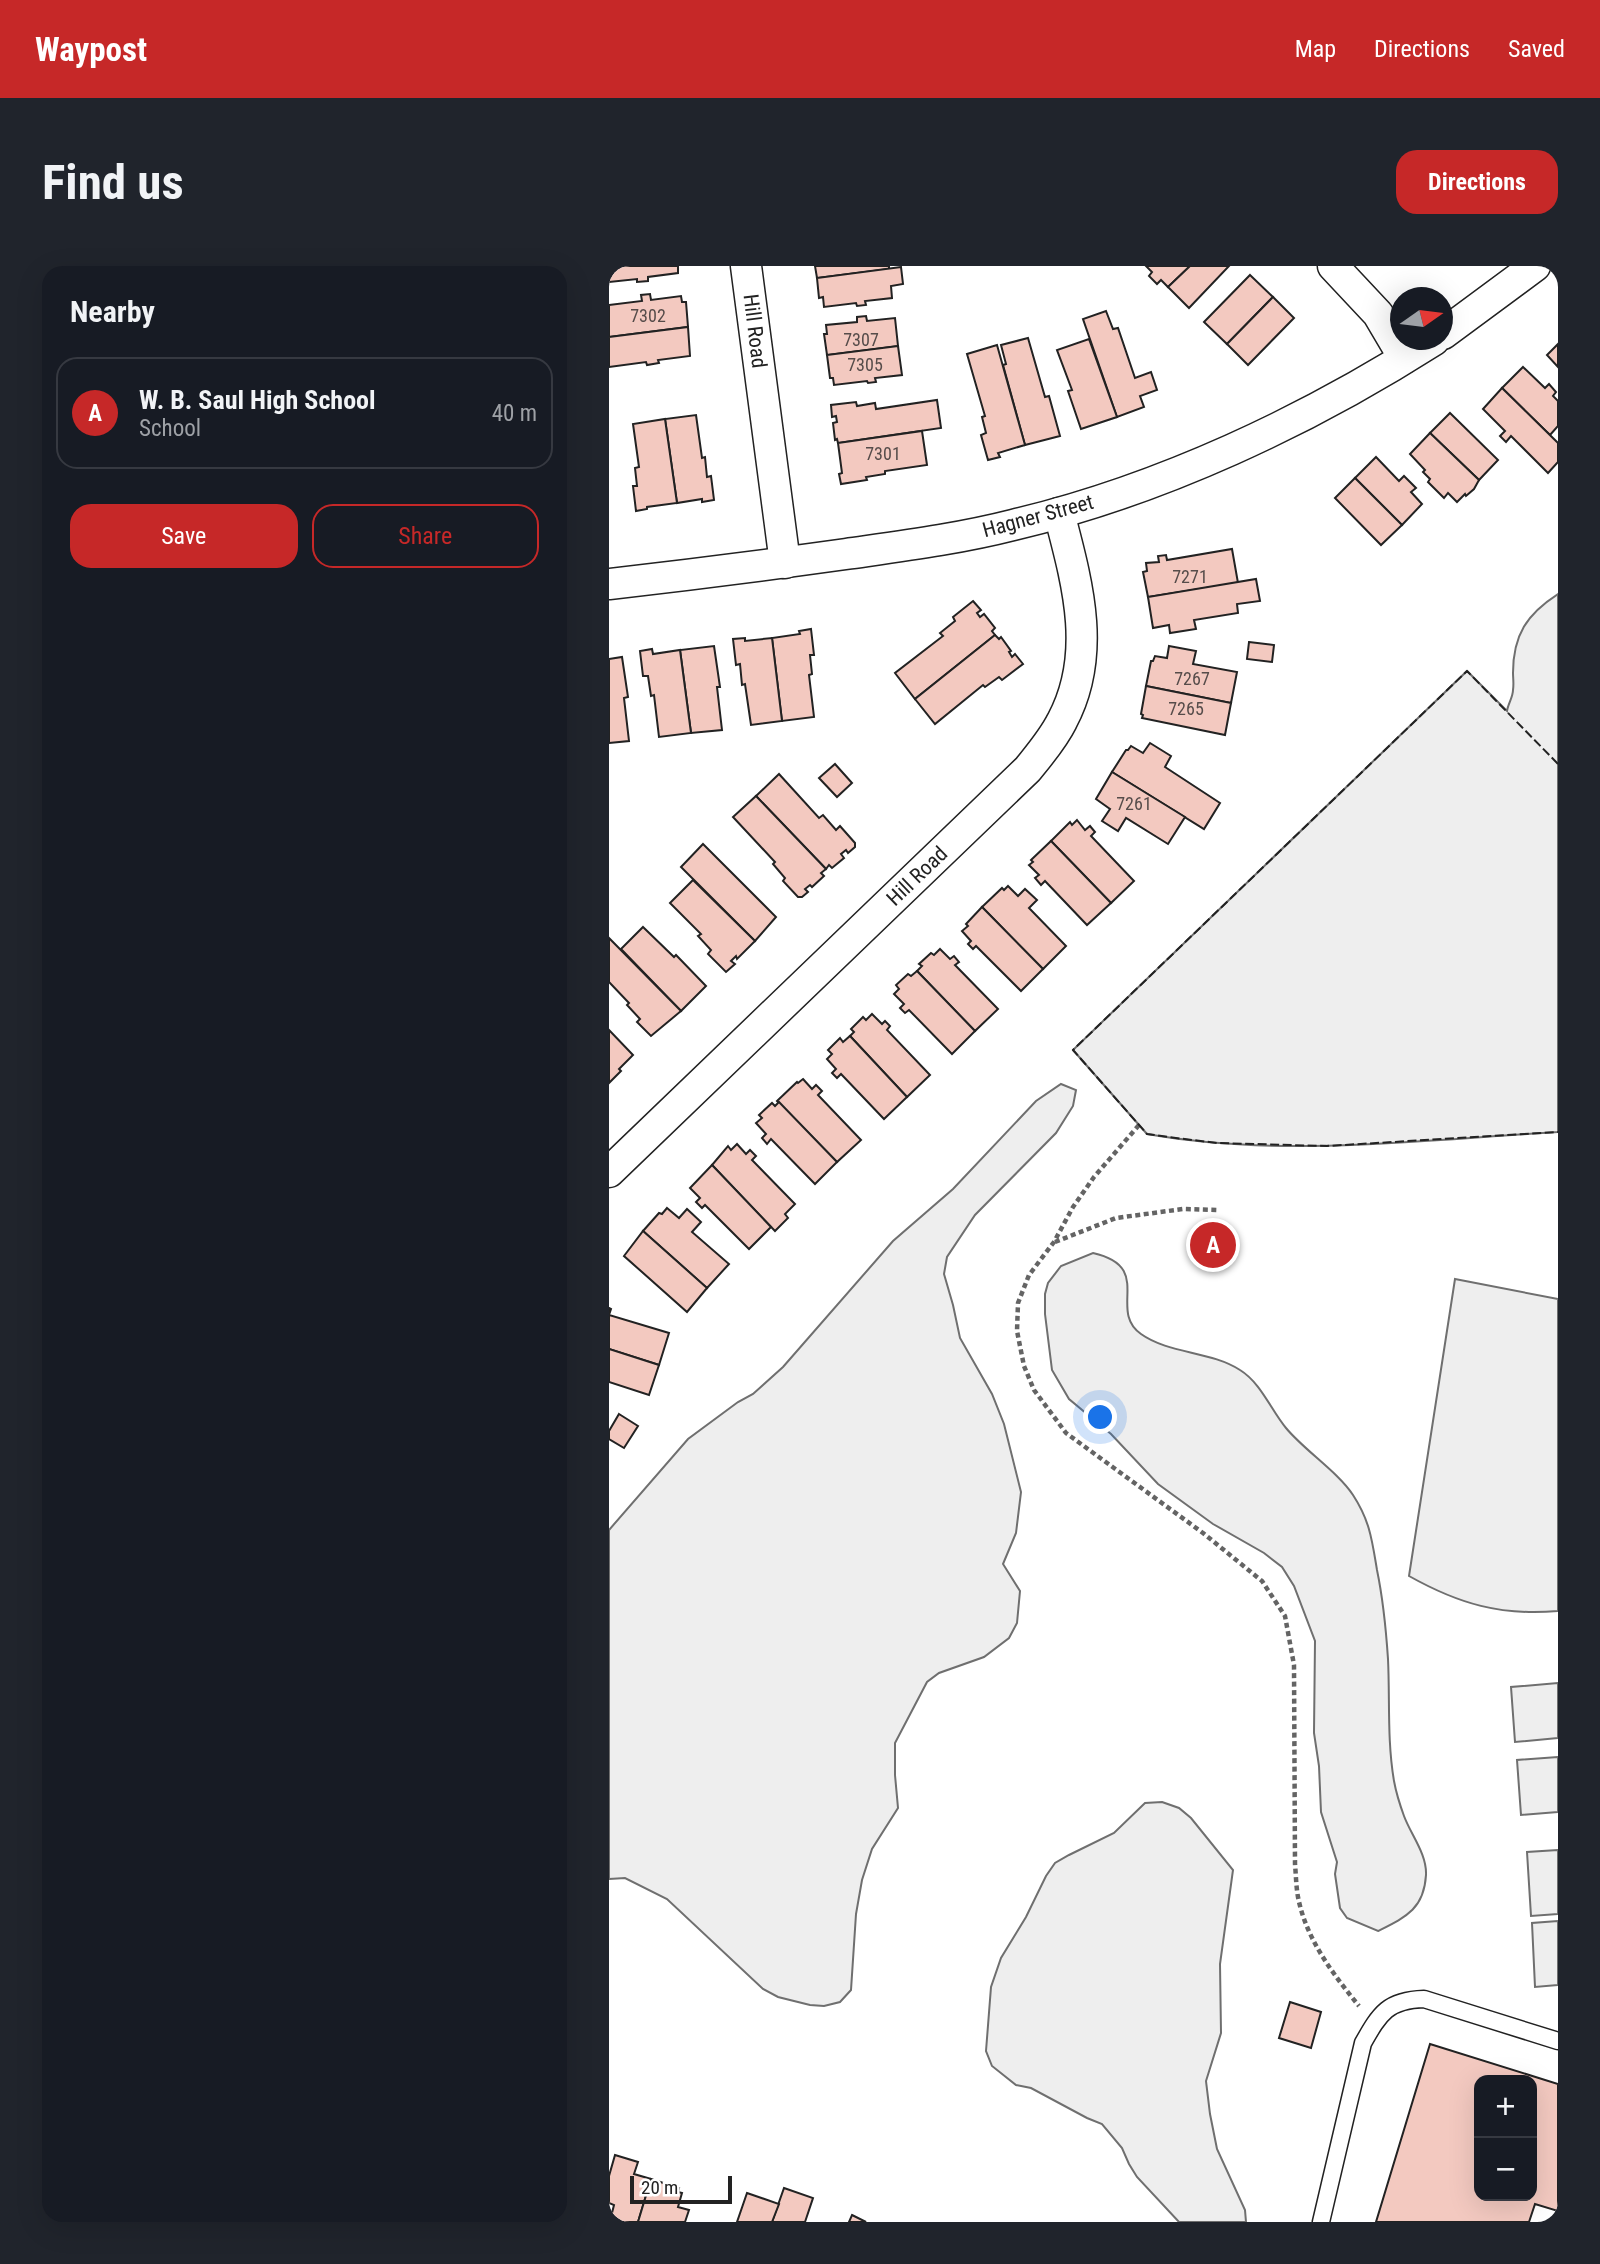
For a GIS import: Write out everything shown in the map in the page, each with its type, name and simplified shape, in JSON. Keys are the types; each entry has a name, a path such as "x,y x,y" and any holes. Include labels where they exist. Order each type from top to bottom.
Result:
{"street":[{"name":"Hill Road","path":"746,266 785,563"},
{"path":"1333,266 1378,314 1404,358"},
{"path":"1453,327 1535,266"},
{"name":"Hagner Street","path":"609,584 785,563 966,535 1059,513 1167,475 1243,443 1352,389 1417,350"},
{"name":"Hill Road","path":"609,1172 1028,769 1048,745 1063,720 1074,692 1083,640 1080,598 1059,513"}],"lane":[{"path":"1321,2222 1363,2043 1373,2024 1390,2006 1406,1999 1423,1999 1558,2041"}],"path":[{"path":"1139,1125 1094,1177 1073,1207 1054,1242 1029,1275 1018,1303 1017,1331 1024,1366 1034,1391 1066,1433 1185,1519 1262,1581 1285,1616 1294,1665 1295,1864 1298,1897 1315,1945 1373,2024"},
{"path":"1054,1242 1116,1217 1183,1209 1218,1210"}],"shaded area":[{"path":"1558,594 1558,1132 1301,1146 1249,1145 1147,1134 1073,1050 1467,671 1507,711 1513,693 1514,660 1519,637 1538,609"},
{"path":"1061,1084 1076,1090 1073,1106 1056,1133 975,1215 947,1257 944,1274 960,1338 992,1394 1004,1424 1021,1492 1016,1533 1003,1564 1020,1591 1017,1623 1009,1638 984,1657 939,1673 927,1682 895,1743 898,1808 872,1849 862,1880 856,1914 851,1990 840,2002 824,2006 778,1997 763,1989 667,1899 625,1878 609,1879 609,1530 688,1439 753,1394 783,1367 893,1241 953,1189 1036,1101"},
{"path":"1093,1253 1122,1268 1126,1278 1128,1313 1132,1324 1141,1334 1152,1341 1229,1364 1247,1375 1260,1389 1286,1428 1347,1486 1367,1522 1384,1614 1390,1750 1394,1781 1404,1816 1426,1867 1425,1887 1417,1904 1405,1916 1378,1931 1347,1918 1340,1908 1335,1874 1337,1862 1321,1812 1314,1733 1315,1641 1294,1586 1282,1567 1264,1553 1213,1524 1158,1484 1111,1434 1069,1399 1052,1370 1045,1314 1048,1283 1061,1266"},
{"path":"1455,1279 1558,1299 1558,1611 1518,1612 1481,1606 1445,1594 1409,1576"},
{"path":"1558,1683 1558,1738 1515,1742 1511,1687"},
{"path":"1558,1757 1558,1812 1521,1815 1517,1760"},
{"path":"1162,1802 1179,1808 1191,1818 1233,1870 1220,1964 1221,2033 1206,2081 1217,2149 1245,2210 1246,2222 1179,2222 1137,2177 1122,2148 1102,2124 1031,2088 1016,2085 992,2066 986,2051 991,1987 1001,1958 1055,1863 1114,1833 1145,1803"},
{"path":"1558,1850 1558,1914 1531,1916 1527,1852"},
{"path":"1558,1921 1558,1985 1535,1987 1532,1923"}],"building":[{"path":"609,266 678,266 678,273 648,277 648,281 637,282 637,279 609,282"},
{"path":"815,266 889,266 889,269 817,278"},
{"path":"1146,266 1190,266 1168,287 1161,280 1157,284 1149,276 1152,272"},
{"path":"1190,266 1229,266 1189,308 1168,287"},
{"path":"901,267 903,284 891,286 892,298 865,301 866,305 857,306 856,303 824,307 823,297 819,298 817,278"},
{"path":"1250,275 1273,297 1227,344 1204,322"},
{"path":"650,294 651,300 681,296 682,302 686,302 688,327 609,337 609,305 642,301 641,295"},
{"path":"1273,297 1294,318 1248,365 1227,344"},
{"path":"1106,311 1113,329 1118,328 1135,378 1151,372 1157,390 1140,396 1144,407 1117,417 1083,319"},
{"path":"866,316 867,321 895,318 898,346 827,355 824,334 827,334 826,325 857,322 857,317"},
{"path":"688,327 690,356 658,360 659,363 647,365 646,362 609,367 609,337"},
{"path":"1028,338 1045,397 1049,396 1060,436 1025,445 1003,365 1006,364 1001,345"},
{"path":"1089,339 1117,417 1081,429 1068,391 1072,390 1057,350"},
{"path":"1558,344 1558,367 1547,355"},
{"path":"997,345 1025,445 998,453 1000,457 988,460 981,435 986,433 982,417 985,416 967,354"},
{"path":"898,346 902,375 875,378 876,382 834,385 833,378 830,378 827,355"},
{"path":"1523,367 1545,388 1549,384 1556,392 1553,396 1558,401 1558,426 1550,435 1502,388"},
{"path":"1502,388 1558,443 1558,462 1548,473 1511,436 1506,442 1500,436 1505,431 1483,409"},
{"path":"937,400 941,428 838,443 837,439 835,440 833,423 837,422 836,416 832,417 831,405 856,402 857,406 875,403 876,409"},
{"path":"1450,413 1498,460 1479,480 1430,433"},
{"path":"696,415 702,458 705,457 707,477 711,476 714,500 677,503 665,419"},
{"path":"665,419 677,503 636,511 633,486 637,486 635,468 639,467 633,424"},
{"path":"922,431 927,465 885,471 885,474 866,477 867,480 841,484 838,443"},
{"path":"1430,433 1479,480 1474,489 1457,502 1448,493 1444,498 1428,482 1430,479 1423,472 1425,470 1410,454"},
{"path":"1376,457 1399,481 1404,476 1416,488 1411,492 1422,504 1402,525 1355,478"},
{"path":"1355,478 1402,525 1381,545 1335,498"},
{"path":"1232,549 1238,583 1148,597 1143,572 1147,571 1146,563 1159,562 1158,556 1166,555 1167,560"},
{"path":"1256,579 1260,601 1237,604 1238,613 1194,620 1196,629 1170,633 1169,625 1153,628 1148,597"},
{"path":"973,601 981,610 977,613 980,617 984,614 995,628 992,631 995,635 915,699 895,673 943,636 940,633 955,621 953,617"},
{"path":"811,629 814,655 810,655 812,674 809,675 814,717 782,721 772,638 800,634 799,631"},
{"path":"995,635 999,639 1001,637 1012,657 1015,654 1023,664 1002,680 999,677 985,687 983,685 935,724 915,699"},
{"path":"745,638 745,641 772,638 782,721 751,725 745,684 742,685 740,664 736,665 733,639"},
{"path":"1249,642 1274,645 1272,662 1247,659"},
{"path":"714,646 722,730 691,733 680,650"},
{"path":"1169,646 1196,651 1193,664 1237,672 1231,703 1146,686 1151,661 1155,656 1167,658"},
{"path":"652,649 653,654 680,650 691,733 659,737 654,695 651,696 648,676 643,676 640,651"},
{"path":"622,657 628,697 624,698 629,741 609,743 609,659"},
{"path":"1146,686 1231,703 1225,735 1142,718"},
{"path":"1150,743 1171,756 1165,767 1220,803 1204,829 1112,772 1131,746 1143,753"},
{"path":"835,764 852,783 837,797 819,778"},
{"path":"1112,772 1185,817 1168,844 1126,818 1118,831 1102,821 1110,809 1096,799"},
{"path":"779,774 819,818 823,815 836,830 840,826 855,843 855,847 848,853 846,850 841,854 844,858 832,868 829,865 826,869 756,796"},
{"path":"756,796 826,869 821,873 824,876 812,887 810,885 805,889 808,892 802,897 798,897 783,881 785,878 773,864 775,862 733,817"},
{"path":"1077,820 1085,830 1090,826 1095,832 1091,836 1134,881 1111,903 1051,841 1070,822 1072,825"},
{"path":"1051,841 1111,903 1087,925 1045,881 1041,885 1035,878 1039,875 1029,865"},
{"path":"703,844 776,917 755,941 681,867"},
{"path":"693,880 755,941 737,959 736,956 731,961 735,964 726,972 708,954 711,950 698,936 701,934 670,903"},
{"path":"1008,886 1018,896 1025,889 1037,900 1029,908 1066,946 1043,969 982,907 1002,888 1004,890"},
{"path":"982,907 1043,969 1021,991 976,946 973,949 968,944 971,941 962,931"},
{"path":"643,927 674,957 676,955 706,986 681,1011 621,949"},
{"path":"609,938 681,1011 651,1036 637,1022 640,1019 627,1005 629,1003 609,982"},
{"path":"940,949 950,959 954,956 959,962 955,965 998,1009 975,1031 917,971 922,966 919,964"},
{"path":"917,971 975,1031 952,1054 909,1010 905,1013 900,1008 904,1004 894,994 899,989 896,985 908,974 911,976"},
{"path":"872,1014 882,1024 885,1021 890,1026 887,1030 930,1075 907,1097 850,1036 854,1032 851,1029 863,1017 866,1020"},
{"path":"609,1030 633,1055 609,1083"},
{"path":"850,1036 907,1097 884,1119 841,1074 837,1078 832,1073 836,1069 827,1059 832,1054 828,1050 840,1038 843,1042"},
{"path":"803,1079 812,1089 816,1085 822,1091 818,1095 861,1140 837,1162 777,1101"},
{"path":"779,1102 837,1162 815,1184 771,1139 767,1144 762,1138 766,1134 756,1123 762,1118 759,1115 772,1103 775,1106"},
{"path":"737,1144 746,1154 750,1150 756,1156 752,1160 795,1204 785,1214 788,1218 775,1231 712,1165 728,1146 731,1150"},
{"path":"712,1165 771,1227 749,1249 705,1205 702,1208 696,1202 700,1198 690,1188"},
{"path":"667,1208 679,1218 687,1209 701,1222 692,1232 729,1264 707,1288 643,1231"},
{"path":"643,1231 707,1288 687,1312 624,1256"},
{"path":"609,1315 669,1333 659,1365 609,1349"},
{"path":"609,1349 659,1365 649,1395 609,1382"},
{"path":"619,1414 638,1426 624,1448 609,1439 609,1431"},
{"path":"1290,2002 1321,2012 1311,2048 1279,2038"},
{"path":"1430,2044 1529,2075 1474,2075 1474,2201 1537,2201 1537,2077 1558,2084 1558,2211 1535,2204 1529,2222 1376,2222"},
{"path":"615,2155 638,2162 634,2174 651,2179 638,2222 609,2222 609,2212 612,2213 614,2205 609,2203 609,2176"},
{"path":"651,2179 679,2188 678,2192 682,2193 678,2207 689,2210 685,2222 638,2222"},
{"path":"784,2188 813,2198 805,2222 772,2222"},
{"path":"747,2193 779,2204 772,2222 737,2222"},
{"path":"852,2215 866,2222 849,2222"}],"fence":[{"path":"1558,764 1467,671 1073,1050 1147,1134 1217,1143 1327,1146 1558,1132"}],"place":[{"name":"W. B. Saul High School","path":"1213,1245"}]}
